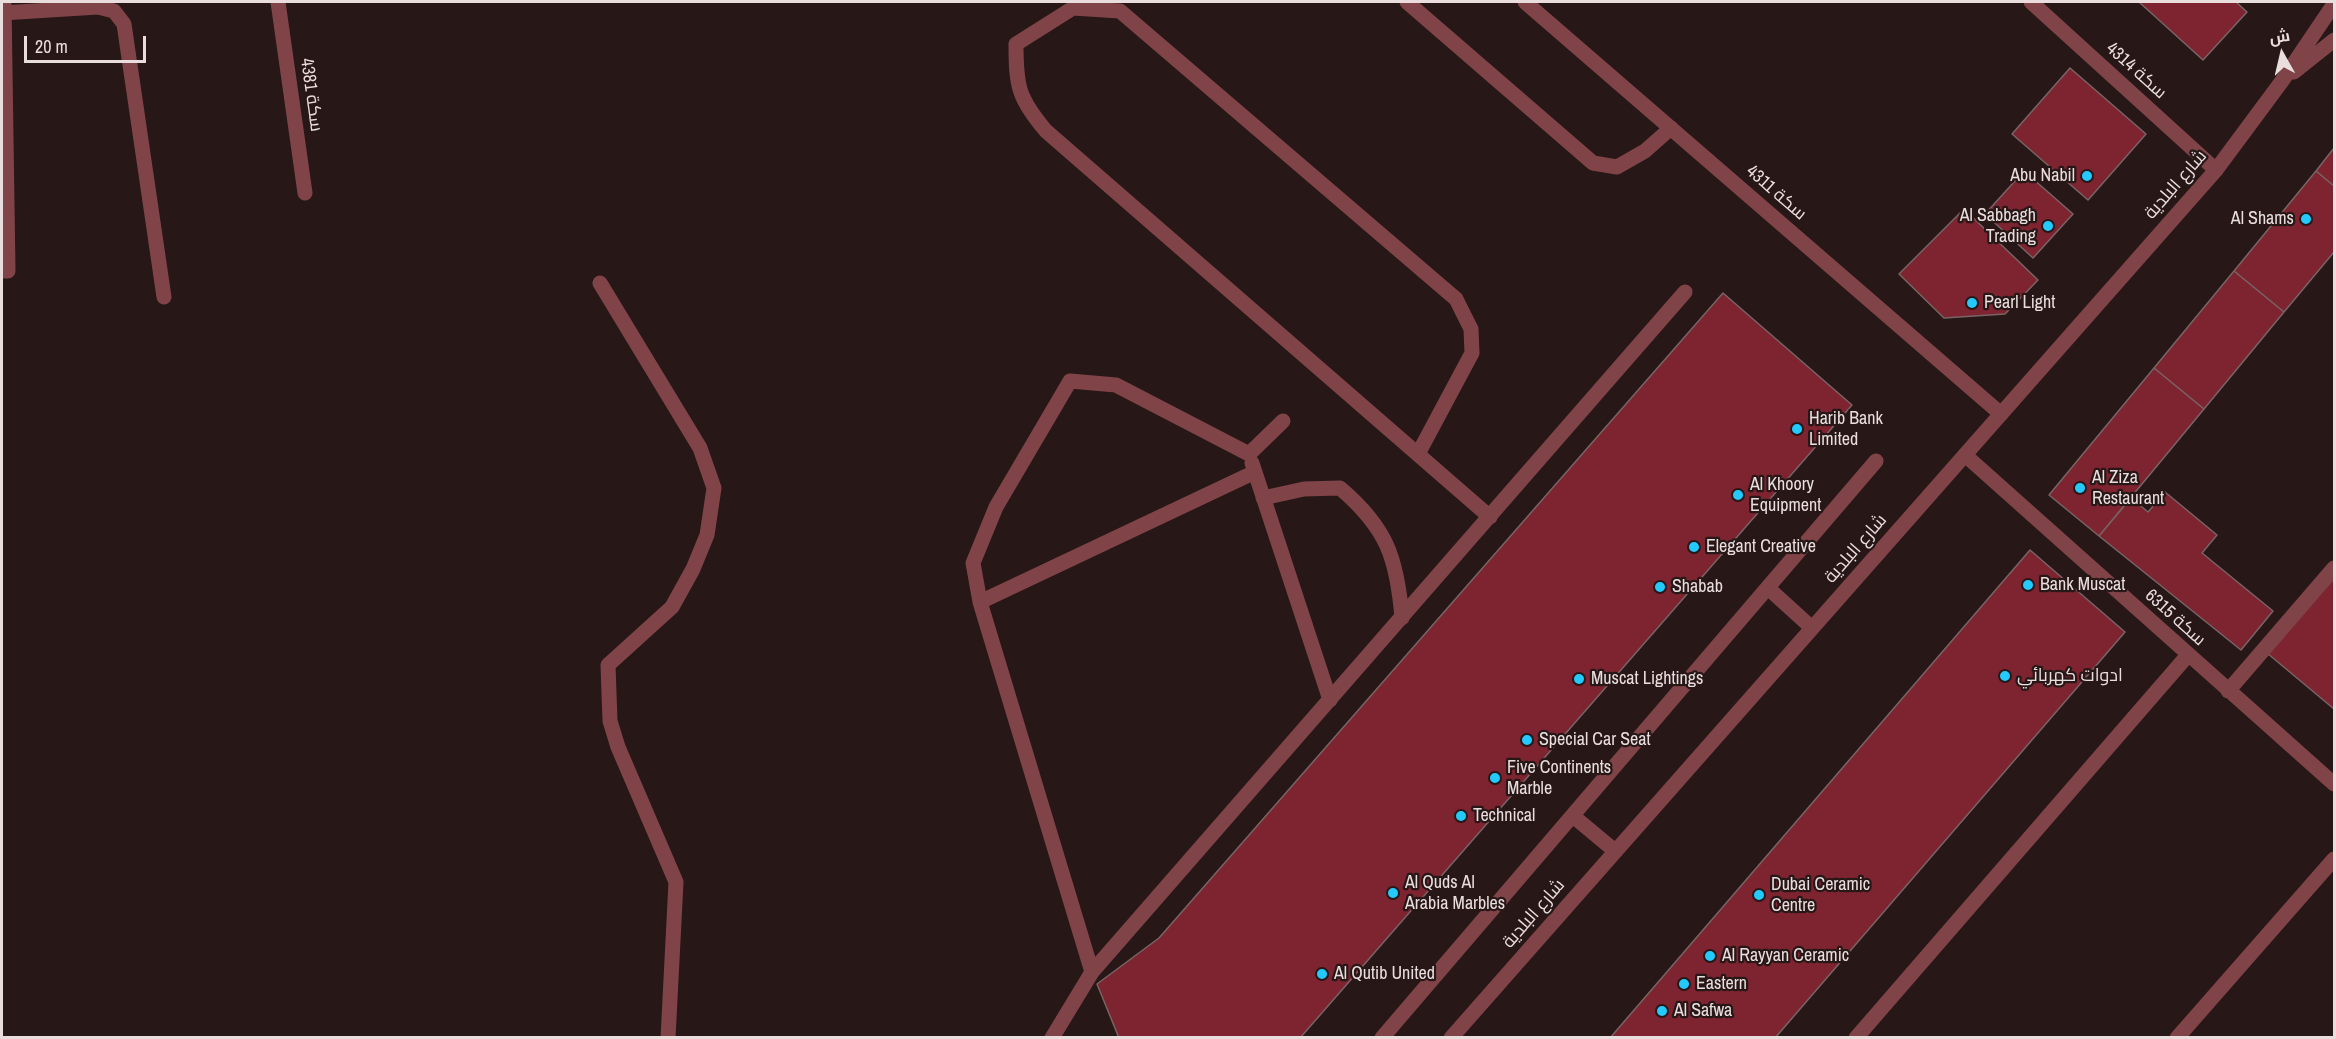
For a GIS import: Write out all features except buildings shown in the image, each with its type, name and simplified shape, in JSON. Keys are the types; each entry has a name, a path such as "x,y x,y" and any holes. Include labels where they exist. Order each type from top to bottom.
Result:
{"street":[{"name":"سكة 4381","path":"278,2 305,194"},
{"path":"1407,2 1593,163 1617,167 1645,151 1671,128"},
{"name":"سكة 4311","path":"1526,2 2001,414"},
{"name":"سكة 4314","path":"2031,2 2216,170"},
{"name":"شارع البلدية","path":"1451,1038 2216,170 2282,81 2334,4"},
{"path":"4,275 3,9 98,7 114,11 124,24 164,297"},
{"path":"1418,454 1472,353 1471,329 1456,299 1120,11 1073,8 1016,44 1016,80 1027,108 1046,131 1490,517"},
{"name":"شارع البلدية","path":"2282,81 2334,39"},
{"path":"600,283 700,448 714,488 707,535 693,569 672,607 608,665 610,721 618,747 676,882 668,1038"},
{"path":"1052,1038 1092,972 1685,292"},
{"path":"1092,972 981,602 973,563 996,507 1070,381 1116,385 1249,454 1330,700"},
{"path":"1249,454 1283,421"},
{"name":"سكة 6315","path":"1965,455 2334,784"},
{"path":"1383,1037 1876,461"},
{"path":"981,602 1254,472"},
{"path":"1263,498 1304,489 1340,488 1349,495 1366,510 1393,557 1399,584 1402,618"},
{"path":"2228,691 2334,568"},
{"path":"1768,588 1812,628"},
{"path":"1856,1038 2188,655"},
{"path":"1573,816 1615,851"},
{"path":"2176,1038 2334,859"}],"place":[{"name":"Abu Nabil","path":"2087,176"},
{"name":"Al Shams","path":"2306,219"},
{"name":"Al Sabbagh Trading","path":"2048,226"},
{"name":"Pearl Light","path":"1972,303"},
{"name":"Harib Bank Limited","path":"1797,429"},
{"name":"Al Ziza Restaurant","path":"2080,488"},
{"name":"Al Khoory Equipment","path":"1738,495"},
{"name":"Elegant Creative","path":"1694,547"},
{"name":"Bank Muscat","path":"2028,585"},
{"name":"Shabab","path":"1660,587"},
{"name":"ادوات كهربائي","path":"2005,676"},
{"name":"Muscat Lightings","path":"1579,679"},
{"name":"Special Car Seat","path":"1527,740"},
{"name":"Five Continents Marble","path":"1495,778"},
{"name":"Technical","path":"1461,816"},
{"name":"Al Quds Al Arabia Marbles","path":"1393,893"},
{"name":"Dubai Ceramic Centre","path":"1759,895"},
{"name":"Al Rayyan Ceramic","path":"1710,956"},
{"name":"Al Qutib United","path":"1322,974"},
{"name":"Eastern","path":"1684,984"},
{"name":"Al Safwa","path":"1662,1011"}]}
